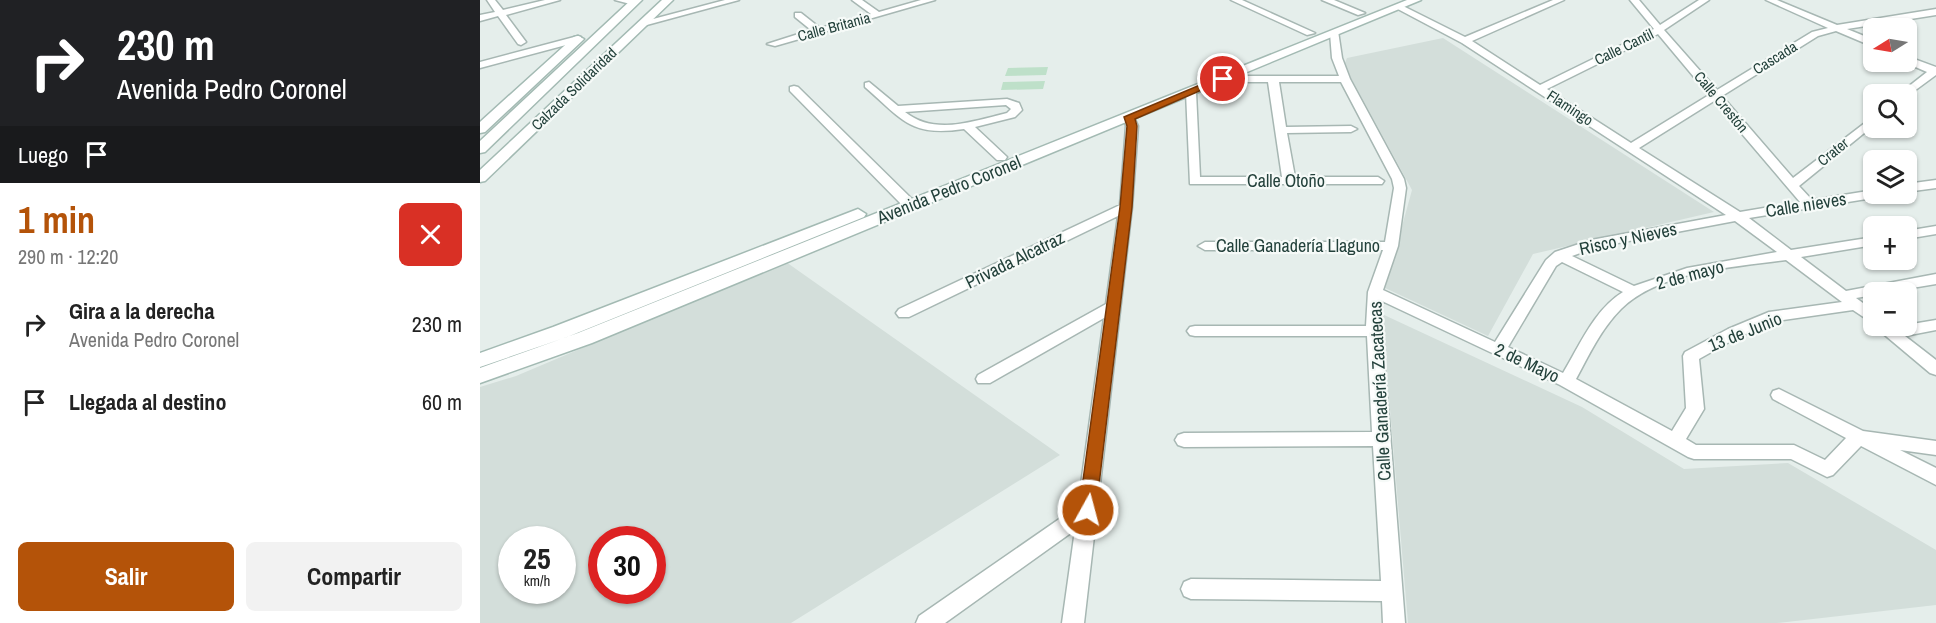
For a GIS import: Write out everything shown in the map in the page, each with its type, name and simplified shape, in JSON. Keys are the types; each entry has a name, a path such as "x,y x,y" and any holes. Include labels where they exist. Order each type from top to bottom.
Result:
{"main road":[{"name":"Calzada Solidaridad","path":"480,165 653,0"},
{"path":"647,19 660,0"},
{"name":"Calzada Solidaridad","path":"480,178 668,0"},
{"name":"Avenida Pedro Coronel","path":"480,376 585,338 906,201 1001,157 1204,75 1361,13 1416,0"},
{"name":"Calzada Solidaridad","path":"480,149 626,2"},
{"path":"480,129 552,61 605,16 626,2"},
{"name":"Avenida Pedro Coronel","path":"480,360 560,332 1129,117 1335,33 1396,3"},
{"path":"516,97 546,84"}],"street":[{"path":"480,12 530,0"},
{"path":"480,18 497,7 557,0"},
{"path":"647,19 735,0"},
{"path":"856,0 878,15"},
{"name":"Calle Britania","path":"772,44 931,0"},
{"path":"1234,0 1310,33"},
{"path":"1326,0 1361,13"},
{"path":"1465,41 1560,0"},
{"name":"Calle Crestón","path":"1634,0 1808,204"},
{"name":"Calle Cantil","path":"1539,89 1658,30 1705,0"},
{"path":"1770,0 1863,39"},
{"name":"Flamingo","path":"1396,3 1465,41 1737,216 1863,311"},
{"path":"497,7 521,42"},
{"name":"Cascada","path":"1632,148 1815,34 1837,28 1936,12"},
{"path":"798,15 819,31"},
{"name":"Calle Ganadería Zacatecas","path":"1335,33 1337,58 1345,79 1398,179 1400,188 1391,246 1375,292 1374,331 1394,623"},
{"path":"480,65 578,39"},
{"path":"516,56 544,55 552,61"},
{"path":"1917,64 1935,71"},
{"path":"1917,84 1935,71"},
{"path":"1204,75 1223,79 1345,79"},
{"path":"1273,79 1289,181"},
{"path":"869,85 896,109 917,126 931,128 966,125 1011,115 1017,110 1015,105 1007,102 896,109"},
{"path":"794,89 906,201"},
{"name":"Calle Otoño","path":"1191,92 1194,181 1378,181"},
{"path":"1073,623 1126,207 1132,126 1129,117"},
{"path":"966,125 1001,157"},
{"name":"Crater","path":"1792,186 1863,128"},
{"path":"1282,130 1351,129"},
{"path":"1917,187 1936,184"},
{"name":"Calle nieves","path":"1737,216 1863,196"},
{"name":"Privada Alcatraz","path":"904,313 1126,207"},
{"name":"Risco y Nieves","path":"1498,350 1551,263 1560,255 1578,248 1737,216"},
{"path":"1917,233 1936,230"},
{"name":"2 de mayo","path":"1566,381 1604,320 1624,298 1635,292 1672,276 1863,243"},
{"name":"Calle Ganadería Llaguno","path":"1205,246 1391,246"},
{"path":"1560,255 1635,292"},
{"path":"1850,301 1936,279"},
{"name":"2 de Mayo","path":"1375,292 1566,381 1694,452 1794,452 1827,470 1858,436"},
{"name":"13 de Junio","path":"1675,441 1695,409 1691,356 1733,333 1774,316 1850,301"},
{"path":"984,379 1112,307"},
{"path":"1917,327 1936,326"},
{"path":"1196,331 1374,331"},
{"path":"1896,336 1936,369"},
{"path":"1779,394 1936,477"},
{"path":"1858,436 1936,448"},
{"path":"1184,440 1383,439"},
{"path":"927,623 1088,510"},
{"path":"1191,589 1391,591"}],"shaded area":[{"path":"1443,38 1714,212 1533,254 1488,336 1385,288 1412,190 1344,65 1347,58"},
{"path":"786,262 1060,455 791,623 480,623 480,387 516,376"},
{"path":"1382,314 1582,407 1684,469 1788,463 1936,550 1936,605 1777,623 1408,623"}],"green space":[{"path":"1048,67 1046,75 1005,76 1008,68"},
{"path":"1045,81 1043,89 1001,90 1003,82"}],"route":[{"path":"1088,510 1126,207 1132,126 1129,117 1223,79"}]}
